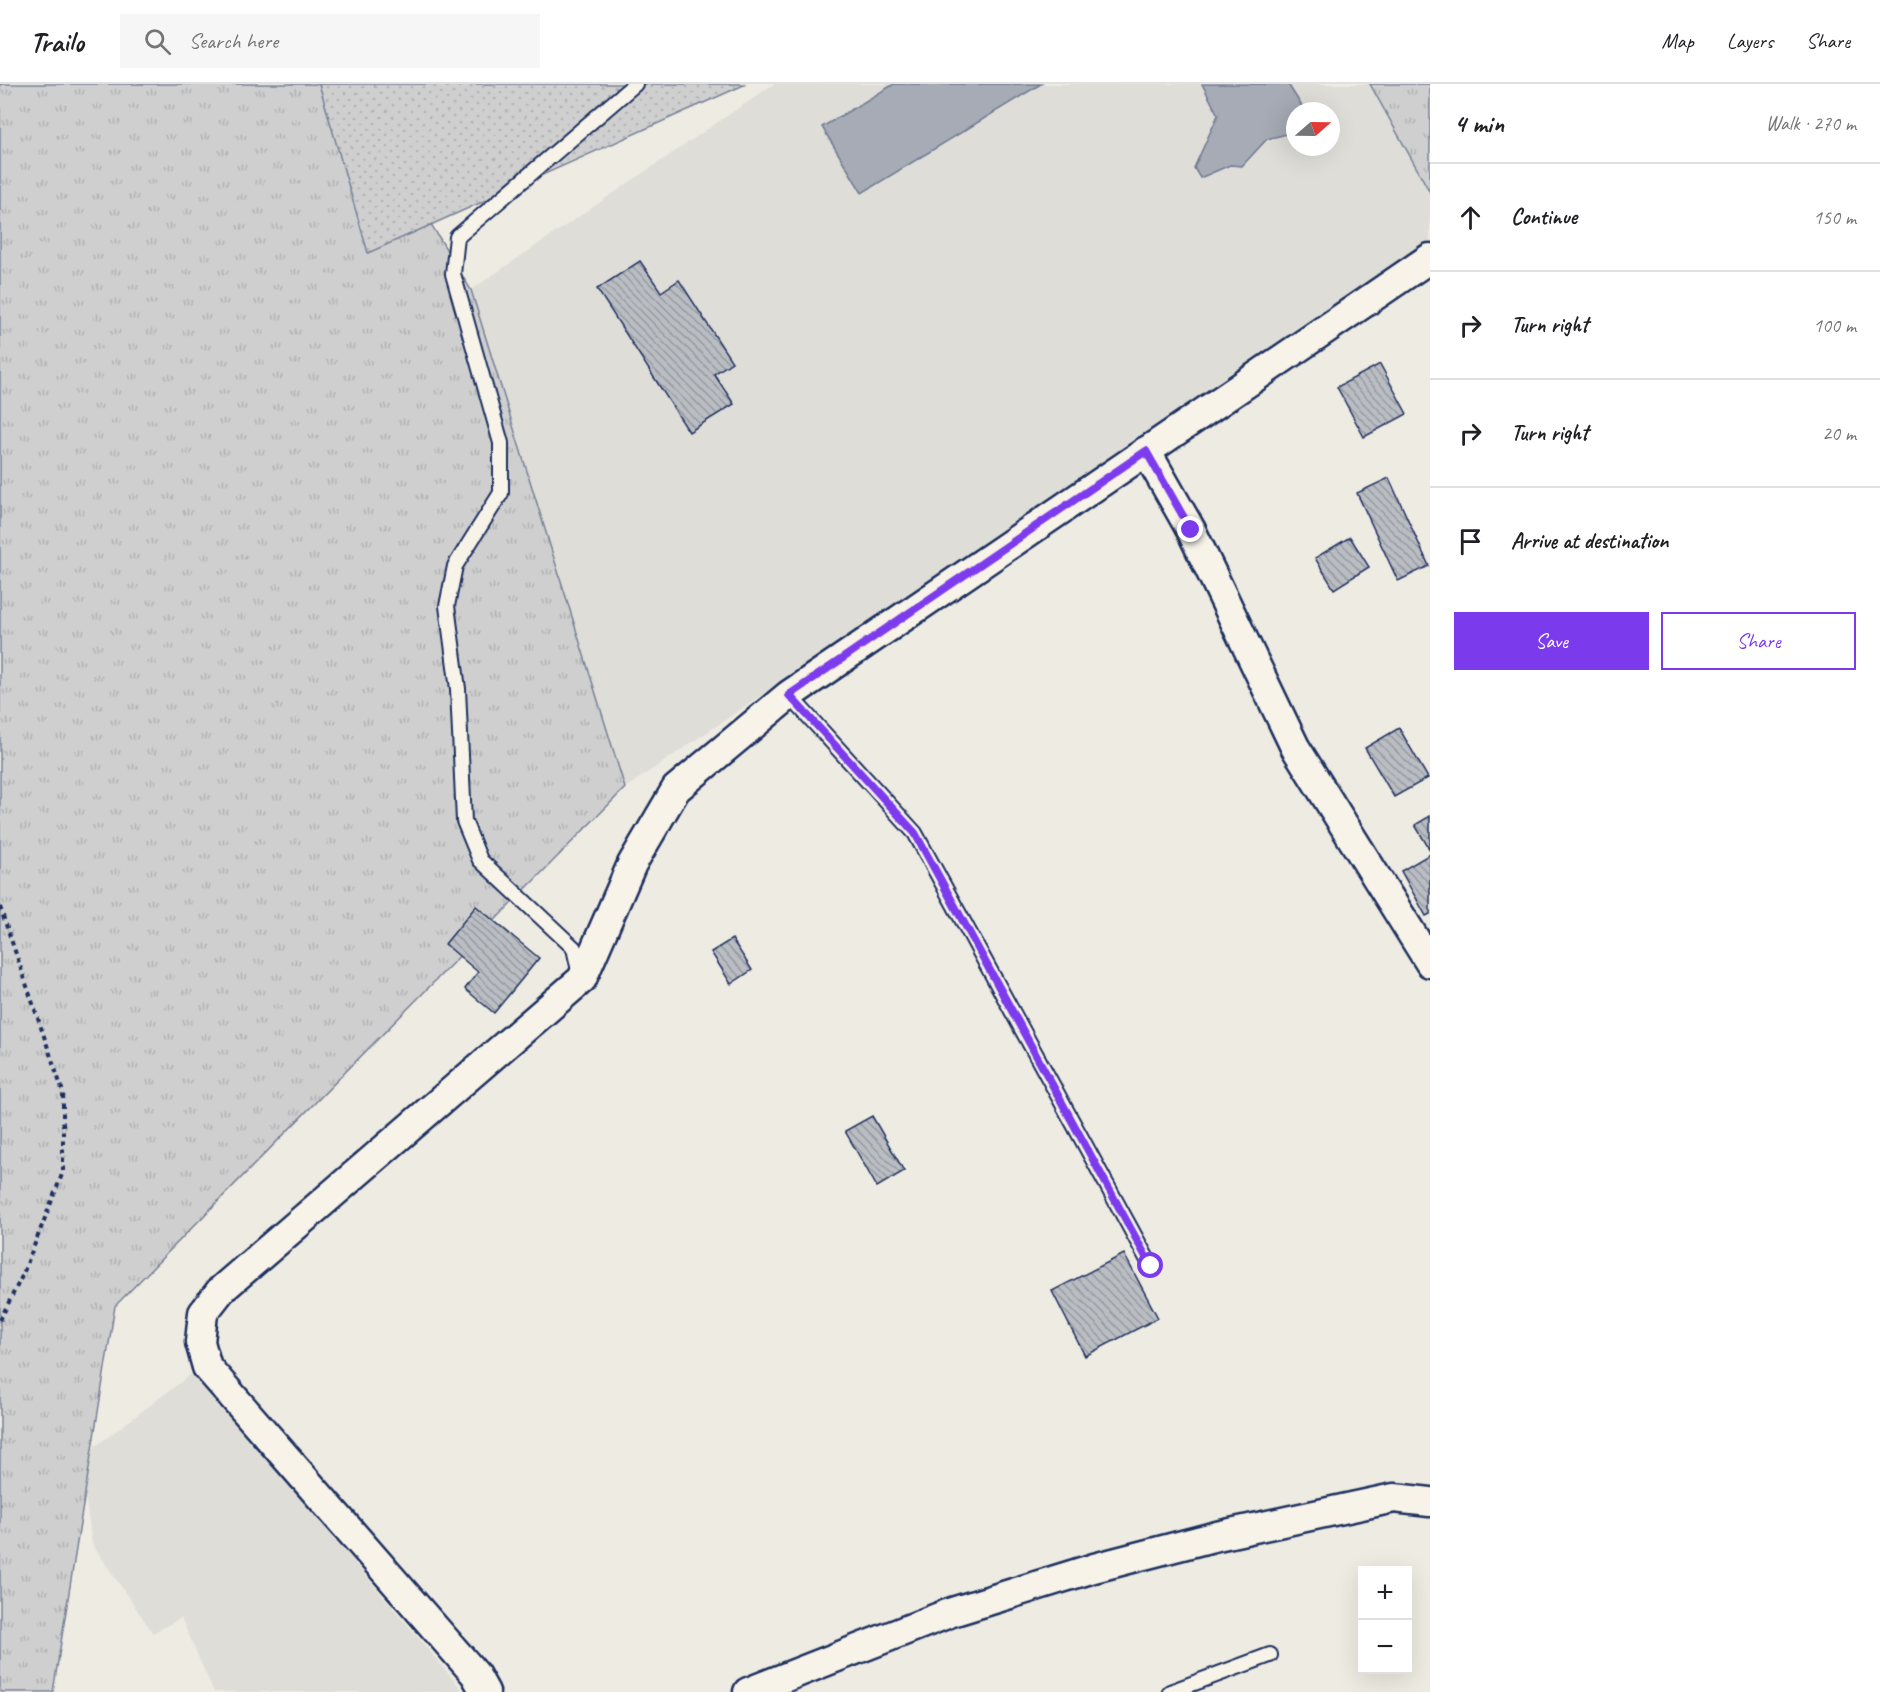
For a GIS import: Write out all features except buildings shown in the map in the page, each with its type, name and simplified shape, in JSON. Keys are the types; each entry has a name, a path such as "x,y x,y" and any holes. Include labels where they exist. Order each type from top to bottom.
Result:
{"street":[{"path":"485,1692 475,1674 207,1367 200,1342 203,1313 221,1290 582,979 632,864 676,789 789,695 1430,258"},
{"path":"1146,451 1191,530 1295,747 1428,957"},
{"path":"748,1692 952,1612 1094,1568 1217,1536 1394,1498 1430,1502"}],"lane":[{"path":"582,979 574,948 480,860 464,821 458,689 447,606 456,566 501,493 501,443 453,274 457,237 635,84"},
{"path":"789,695 915,833 1151,1266"},
{"path":"1170,1692 1270,1655"}],"path":[{"path":"0,907 63,1092 63,1172 23,1274 0,1320"}],"shaded area":[{"path":"774,84 1370,84 1430,192 1430,241 625,788 471,290"},
{"path":"894,84 1041,84 862,193 822,127"},
{"path":"1202,84 1288,84 1299,102 1286,102 1286,134 1267,139 1242,166 1230,165 1200,178 1194,168 1218,115"},
{"path":"194,1372 464,1692 214,1692 181,1618 153,1633 92,1544 80,1458"}],"green space":[{"path":"0,84 346,84 471,290 625,788 115,1306 53,1692 0,1692"},
{"path":"319,84 746,84 368,253"},
{"path":"1370,84 1430,84 1430,192"}],"route":[{"path":"1151,1266 915,833 789,695 1146,451 1191,530"}]}
